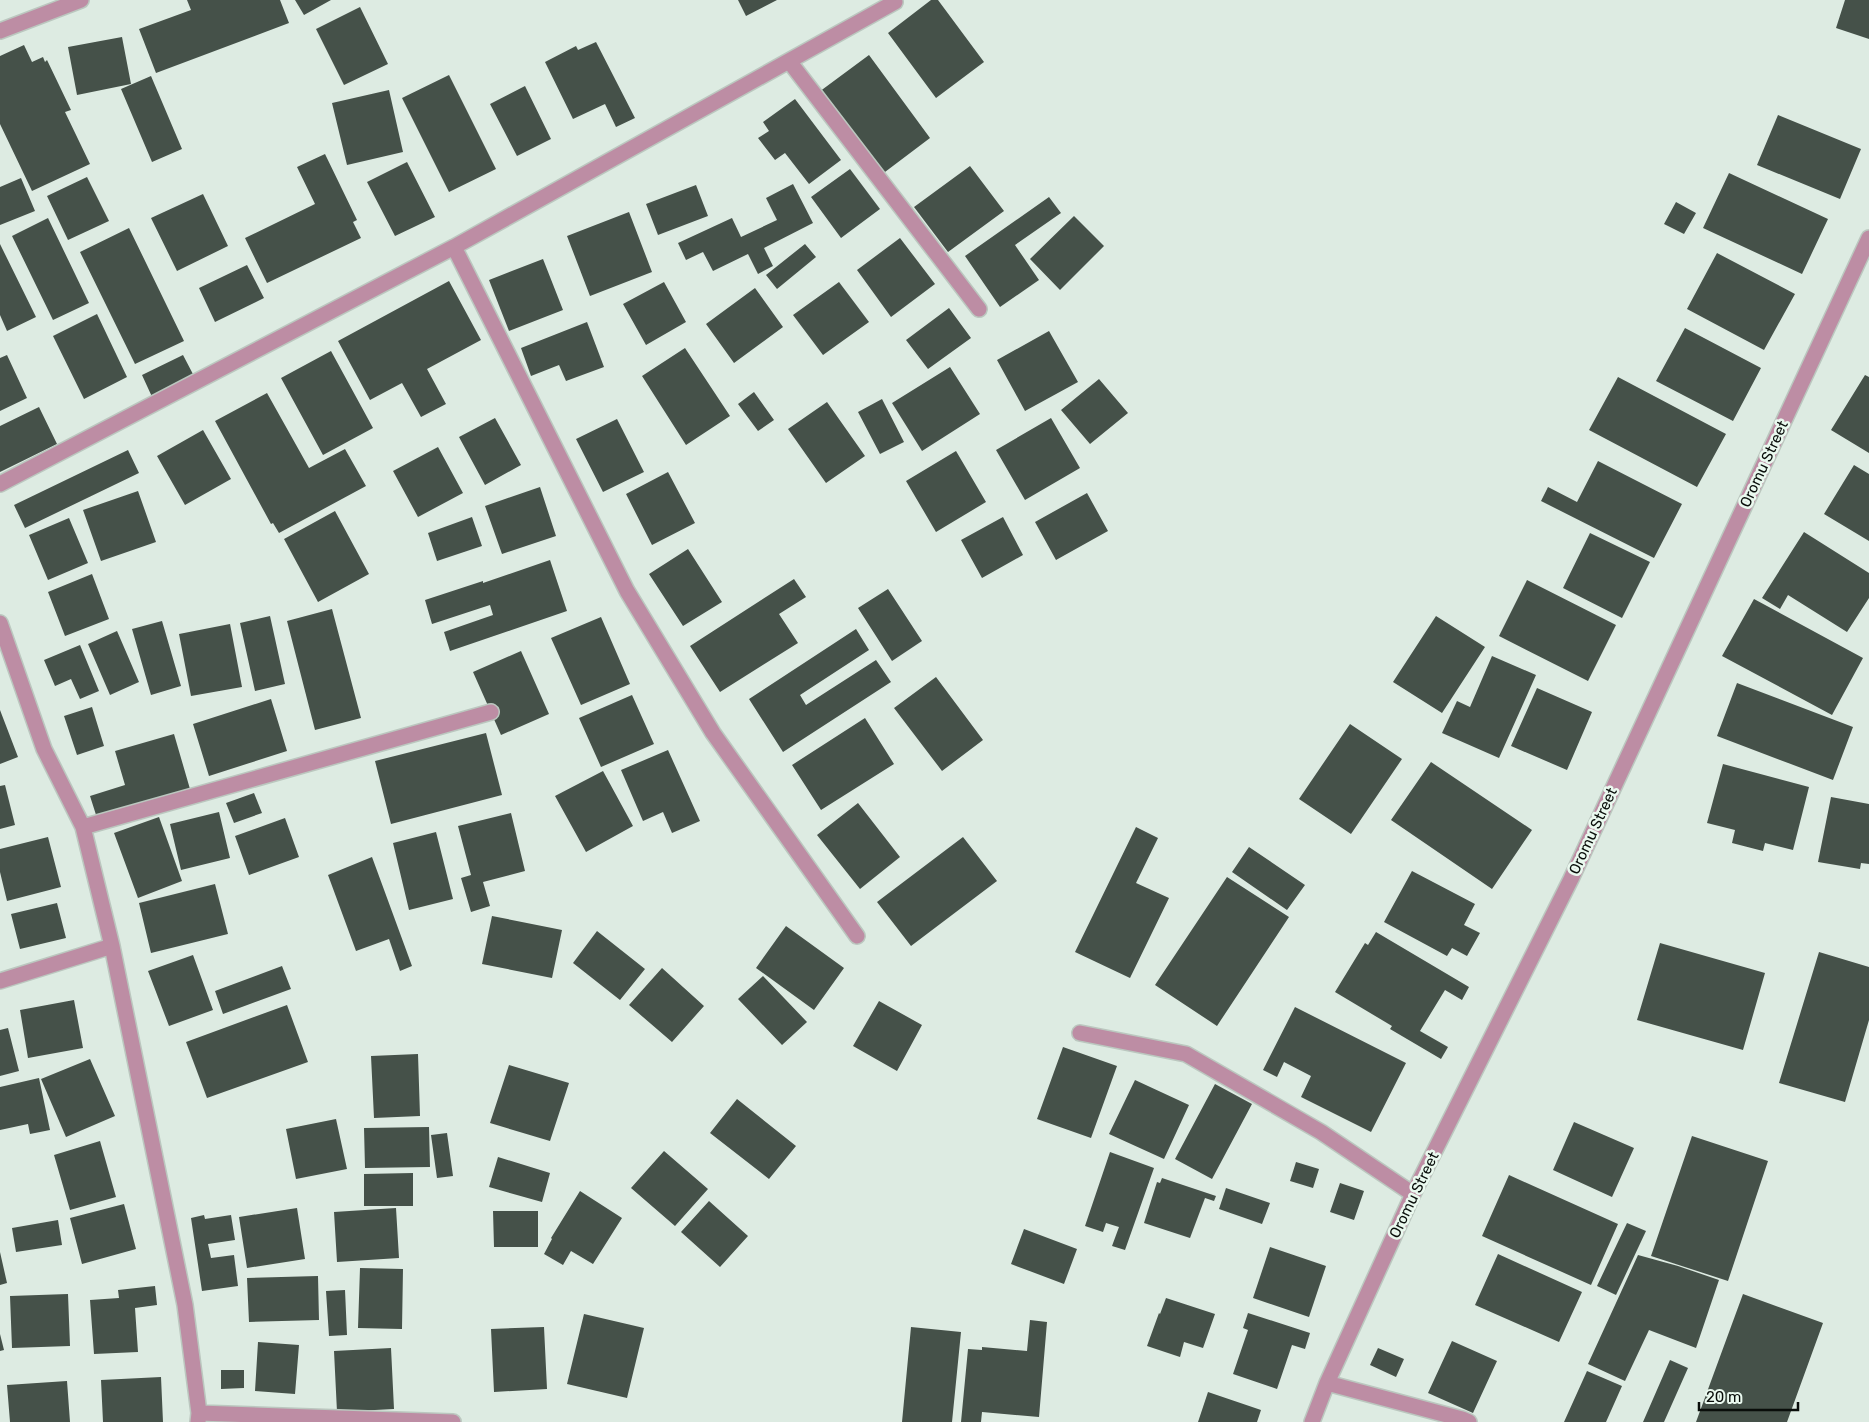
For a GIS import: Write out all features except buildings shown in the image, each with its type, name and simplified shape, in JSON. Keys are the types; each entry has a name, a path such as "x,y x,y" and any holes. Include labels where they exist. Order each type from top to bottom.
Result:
{"street":[{"path":"0,31 81,0"},
{"path":"0,484 454,247 895,2"},
{"path":"788,61 979,309"},
{"name":"Oromu Street","path":"1312,1422 1327,1382 1414,1194 1571,878 1869,238"},
{"path":"454,247 626,591 713,733 857,936"},
{"path":"0,623 16,664 44,749 83,827 112,946 185,1305 198,1417 453,1422"},
{"path":"83,827 491,712"},
{"path":"0,980 112,946"},
{"path":"1080,1033 1186,1054 1320,1132 1414,1194"},
{"path":"1327,1382 1469,1422"}]}
